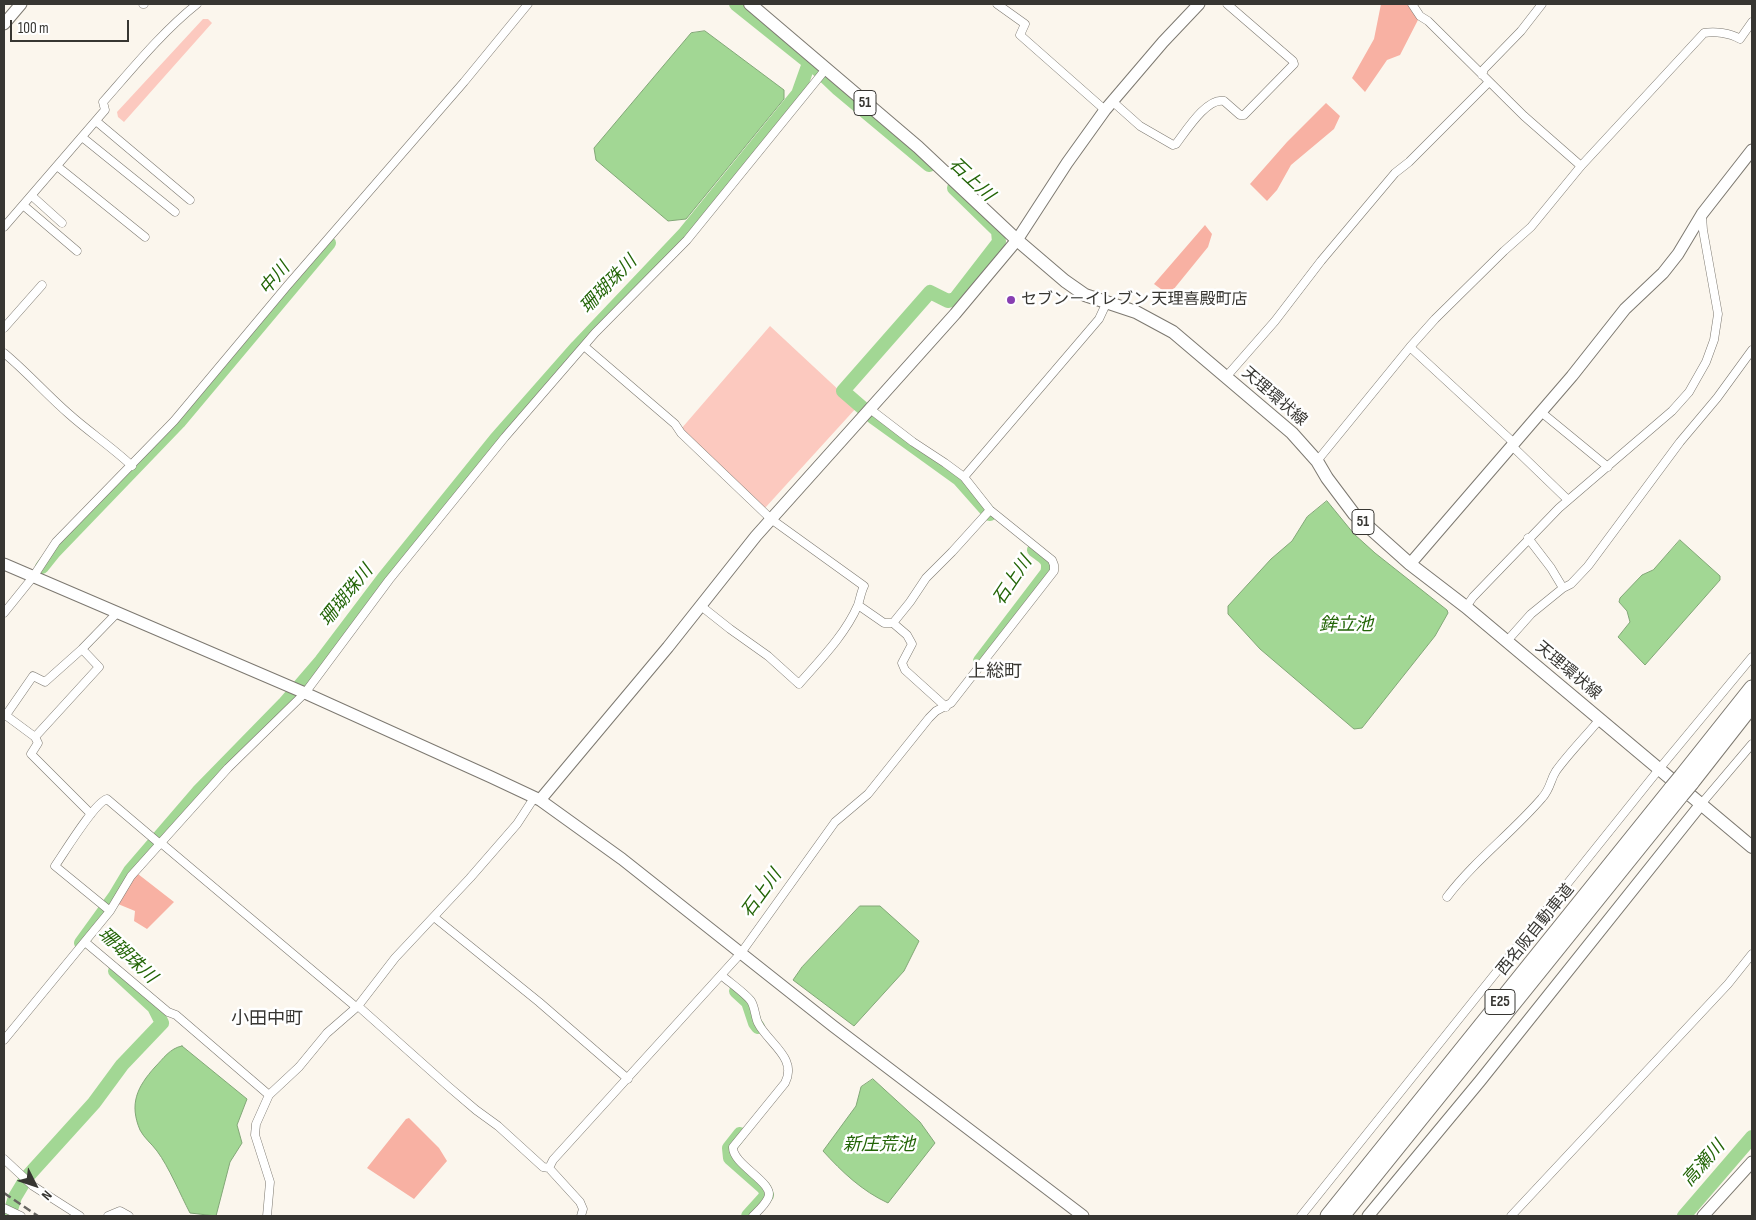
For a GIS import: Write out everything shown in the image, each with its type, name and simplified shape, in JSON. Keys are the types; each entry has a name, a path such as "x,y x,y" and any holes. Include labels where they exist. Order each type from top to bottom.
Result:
{"highway":[{"path":"1708,745 1710,733 1752,676"},
{"name":"西名阪自動車道","path":"1687,779 1708,745 1752,688"},
{"name":"西名阪自動車道","path":"1328,1216 1676,792 1752,705"},
{"name":"西名阪自動車道","path":"1342,1216 1676,792"}],"main road":[{"name":"天理環状線","path":"750,4 825,70 918,147 1016,240 1065,281 1085,295 1106,304 1136,312 1173,332 1292,433 1317,461 1354,514 1410,564 1466,607 1702,803 1752,847"}],"street":[{"path":"4,227 105,110 103,102 147,52 195,4"},
{"path":"4,613 33,577 56,542 174,421 287,286 464,82 528,4"},
{"path":"997,4 1025,24 1020,35 1108,106 1173,145 1176,144 1204,108 1214,101 1224,101 1240,115 1244,115 1294,64 1293,61 1227,4"},
{"path":"267,1216 270,1182 255,1135 256,1124 269,1095 299,1067 327,1033 357,1007 396,958 470,878 668,647 771,519 955,314 1016,240 1067,163 1108,106 1163,42 1199,4"},
{"path":"1412,4 1420,16 1428,21 1524,116 1582,166"},
{"path":"1482,75 1484,69 1521,31 1542,4"},
{"path":"4,24 15,6"},
{"path":"1317,461 1410,347 1442,312 1531,227 1582,166 1704,33 1712,32 1736,36 1740,39 1752,22"},
{"path":"4,1040 110,911 131,876 228,768 305,693 389,580 505,437 584,346 687,240 825,70"},
{"path":"1226,377 1275,321 1321,261 1395,173 1409,162 1489,82"},
{"path":"96,121 190,200"},
{"path":"82,137 175,212"},
{"path":"1410,564 1572,376 1619,316 1663,273 1678,254 1702,214 1752,150"},
{"path":"57,166 145,237"},
{"path":"32,196 62,223"},
{"path":"23,205 77,250"},
{"path":"1466,607 1528,538 1568,500 1672,411 1688,392 1706,362 1714,340 1718,314 1703,230 1702,214"},
{"path":"4,328 42,285"},
{"path":"964,477 1099,319 1106,304"},
{"path":"584,346 675,424 681,433 771,519 864,586 858,605 834,643 799,684 768,656 701,606"},
{"path":"1410,347 1513,444 1568,500"},
{"path":"1507,642 1531,614 1562,588 1571,584 1588,566 1680,442 1717,398 1752,350"},
{"path":"4,353 69,414 132,466"},
{"path":"549,1168 553,1160 741,953 835,822 868,794 936,711 951,703 1054,571 1052,560 988,512 964,477 913,442 870,408"},
{"path":"1541,412 1608,466"},
{"path":"892,623 910,602 926,578 988,512"},
{"path":"1528,538 1551,568 1562,588"},
{"path":"4,564 305,693 537,799 622,859 950,1116 1083,1216"},
{"path":"858,605 884,623 892,623 907,635 912,644 902,663 905,670 946,707"},
{"path":"91,814 31,754 38,743 34,737 5,715 33,676 45,682 117,613"},
{"path":"34,737 99,667 82,648"},
{"path":"1302,1216 1660,768 1752,659"},
{"path":"1447,897 1491,849 1543,797 1550,788 1554,773 1600,719"},
{"path":"1368,1216 1480,1081 1702,803 1752,744"},
{"path":"110,911 55,866 91,814 102,800 107,799 357,1007 448,1087 498,1126 543,1167 549,1168 580,1202 583,1209 581,1216"},
{"path":"434,917 539,1002 628,1079"},
{"path":"85,942 168,1012 176,1015 269,1095"},
{"path":"1511,1216 1728,984 1752,954"},
{"path":"721,975 751,1001 758,1024 786,1059 789,1070 785,1083 733,1147 732,1153 736,1158 769,1191 768,1198 753,1216"},
{"path":"4,1159 33,1186 80,1216"},
{"path":"1703,1216 1752,1162"},
{"path":"108,1216 120,1211 129,1216"}],"shaded area":[{"path":"1381,4 1408,4 1420,16 1400,55 1387,60 1365,92 1352,78 1374,39"},
{"path":"203,19 208,19 212,23 124,122 118,117 117,112"},
{"path":"1326,103 1340,116 1334,129 1291,165 1277,190 1267,201 1250,184 1287,142"},
{"path":"1205,225 1212,234 1208,247 1169,295 1154,284"},
{"path":"770,326 857,407 765,508 681,429"},
{"path":"138,874 174,902 147,929 134,921 135,911 118,904"},
{"path":"409,1118 439,1148 447,1161 414,1199 367,1168 406,1119"}],"water":[{"path":"705,31 784,90 784,99 686,219 668,221 596,160 594,148 691,33"},
{"name":"鉾立池","path":"1327,501 1354,534 1447,610 1448,613 1435,636 1362,728 1354,729 1260,649 1228,614 1228,606 1271,559 1292,541 1307,517"},
{"path":"1680,540 1720,576 1720,580 1645,665 1618,637 1630,622 1627,611 1619,602 1620,598 1642,575 1653,570"},
{"path":"860,906 880,906 919,941 904,971 854,1026 793,980 802,967"},
{"path":"182,1046 247,1099 237,1125 242,1143 230,1162 216,1216 190,1213 166,1165 140,1130 135,1112 139,1089 167,1054"},
{"name":"新庄荒池","path":"873,1079 920,1122 935,1143 888,1203 870,1193 853,1180 823,1151 856,1106 861,1087"}],"waterway":[{"name":"石上川","path":"736,4 816,68 838,89 929,165"},
{"name":"珊瑚珠川","path":"81,943 115,896 130,871 198,792 284,704 321,661 383,579 496,439 577,347 685,233 798,94 809,63"},
{"name":"石上川","path":"954,188 998,231 999,242 955,299 948,301 930,292 843,391 873,417 959,479 990,514"},
{"name":"中川","path":"42,567 54,552 179,422 329,243"},
{"name":"石上川","path":"980,661 1047,573 1047,561 1034,550"},
{"name":"珊瑚珠川","path":"9,1216 15,1197 27,1177 94,1103 122,1065 162,1023 154,1007 115,971"},
{"name":"石上川","path":"736,991 748,1002 758,1027"},
{"name":"石上川","path":"740,1134 729,1148 730,1158 764,1188 767,1195 748,1216"},
{"name":"高瀬川","path":"1684,1216 1752,1137"}],"railway":[{"path":"4,1193 38,1216"}],"place":[{"name":"セブン－イレブン 天理喜殿町店","path":"1011,300"}],"district":[{"name":"上総町","path":"995,672"},
{"name":"小田中町","path":"267,1019"}]}
